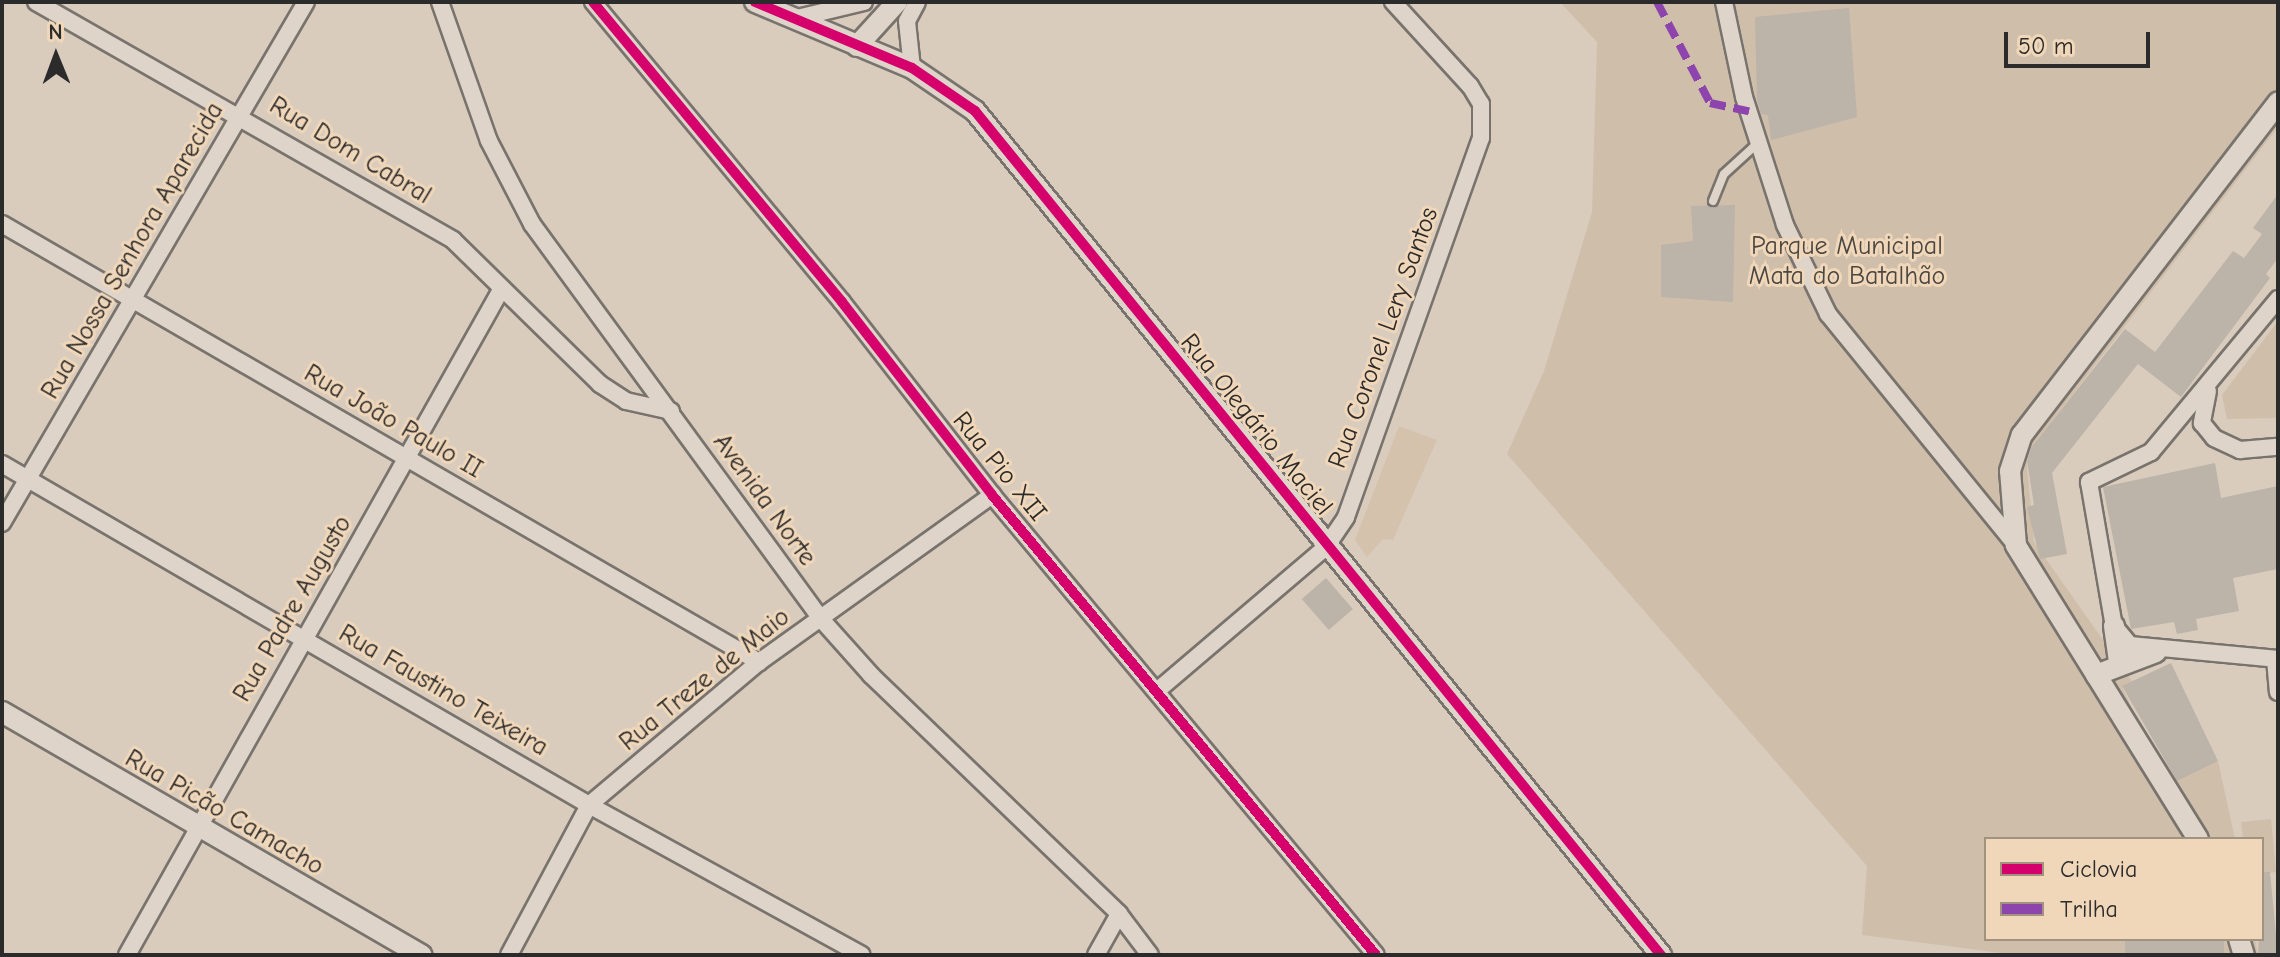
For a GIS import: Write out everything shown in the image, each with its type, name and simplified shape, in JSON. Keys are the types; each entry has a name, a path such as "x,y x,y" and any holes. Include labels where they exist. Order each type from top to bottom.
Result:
{"street":[{"name":"Rua Dom Cabral","path":"36,2 241,114 453,240 600,384 626,401 671,411"},
{"name":"Rua Nossa Senhora Aparecida","path":"2,523 306,2"},
{"name":"Avenida Norte","path":"440,2 489,141 532,224 821,619 871,675 1119,914 1150,955"},
{"name":"Rua Pio XII","path":"593,2 842,302 992,495 1158,690 1376,955"},
{"name":"Rua Olegário Maciel","path":"755,2 912,68 975,111 1326,547 1661,955"},
{"path":"793,19 864,2"},
{"path":"857,46 897,2"},
{"path":"912,68 907,21 917,2"},
{"name":"Rua Coronel Lery Santos","path":"1158,690 1326,547 1346,517 1483,119 1470,86 1393,2"},
{"path":"1724,2 1759,142 1785,225 1828,314 2016,545 2197,837"},
{"path":"2016,545 2010,471 2022,435 2278,102"},
{"name":"Rua João Paulo II","path":"2,224 135,297 408,460 759,662"},
{"name":"Rua Padre Augusto","path":"127,955 301,637 408,460 502,288"},
{"path":"2119,663 2089,482 2151,452 2208,389 2278,299"},
{"path":"2208,389 2202,423 2214,438 2240,450 2278,447"},
{"name":"Rua Faustino Teixeira","path":"2,464 589,805 862,955"},
{"name":"Rua Treze de Maio","path":"509,955 589,805 759,662 992,495"},
{"path":"2114,626 2130,645 2156,652 2277,659 2278,692"},
{"path":"2096,675 2119,663 2156,652"},
{"name":"Rua Picão Camacho","path":"2,712 198,830 422,955"},
{"path":"1096,955 1119,914"}],"lane":[{"path":"1713,201 1724,174 1759,142"}],"shaded area":[{"path":"1399,426 1437,440 1393,540 1383,539 1367,557 1355,540"}],"green space":[{"name":"Parque Municipal Mata do Batalhão","path":"1560,2 2278,2 2278,127 2026,455 2034,542 2132,681 2122,687 2169,784 2218,761 2235,837 1984,837 1984,941 2255,941 2258,955 2017,955 1862,935 1867,866 1507,454 1544,371 1592,212 1597,42"},
{"path":"2278,321 2278,418 2227,419 2222,395"},
{"path":"2271,819 2276,872 2264,874 2264,837 2243,837 2241,822"}],"building":[{"path":"1849,8 1857,117 1771,140 1768,115 1761,114 1757,100 1755,17"},
{"path":"2278,194 2278,258 2266,274 2270,278 2181,397 2138,364 2052,473 2067,554 2040,559 2027,507 2034,505 2027,461 2031,448 2125,329 2155,352 2233,251 2244,258 2262,234 2253,228"},
{"path":"1735,205 1733,302 1661,297 1661,245 1693,241 1691,206"},
{"path":"2215,463 2221,498 2278,486 2278,569 2233,578 2239,611 2196,619 2198,630 2177,634 2174,622 2131,629 2103,487"},
{"path":"1326,578 1353,609 1329,630 1302,599"},
{"path":"2171,663 2218,761 2177,781 2122,686"},
{"path":"2264,872 2270,872 2278,955 2258,955 2259,941 2264,941"},
{"path":"2125,941 2224,941 2224,955 2125,955"}],"marked path":[{"path":"1657,2 1710,103 1749,111"}],"cycle path":[{"path":"593,2 842,302 992,495 1376,955"},
{"path":"755,2 912,68 975,111 1661,955"}]}
